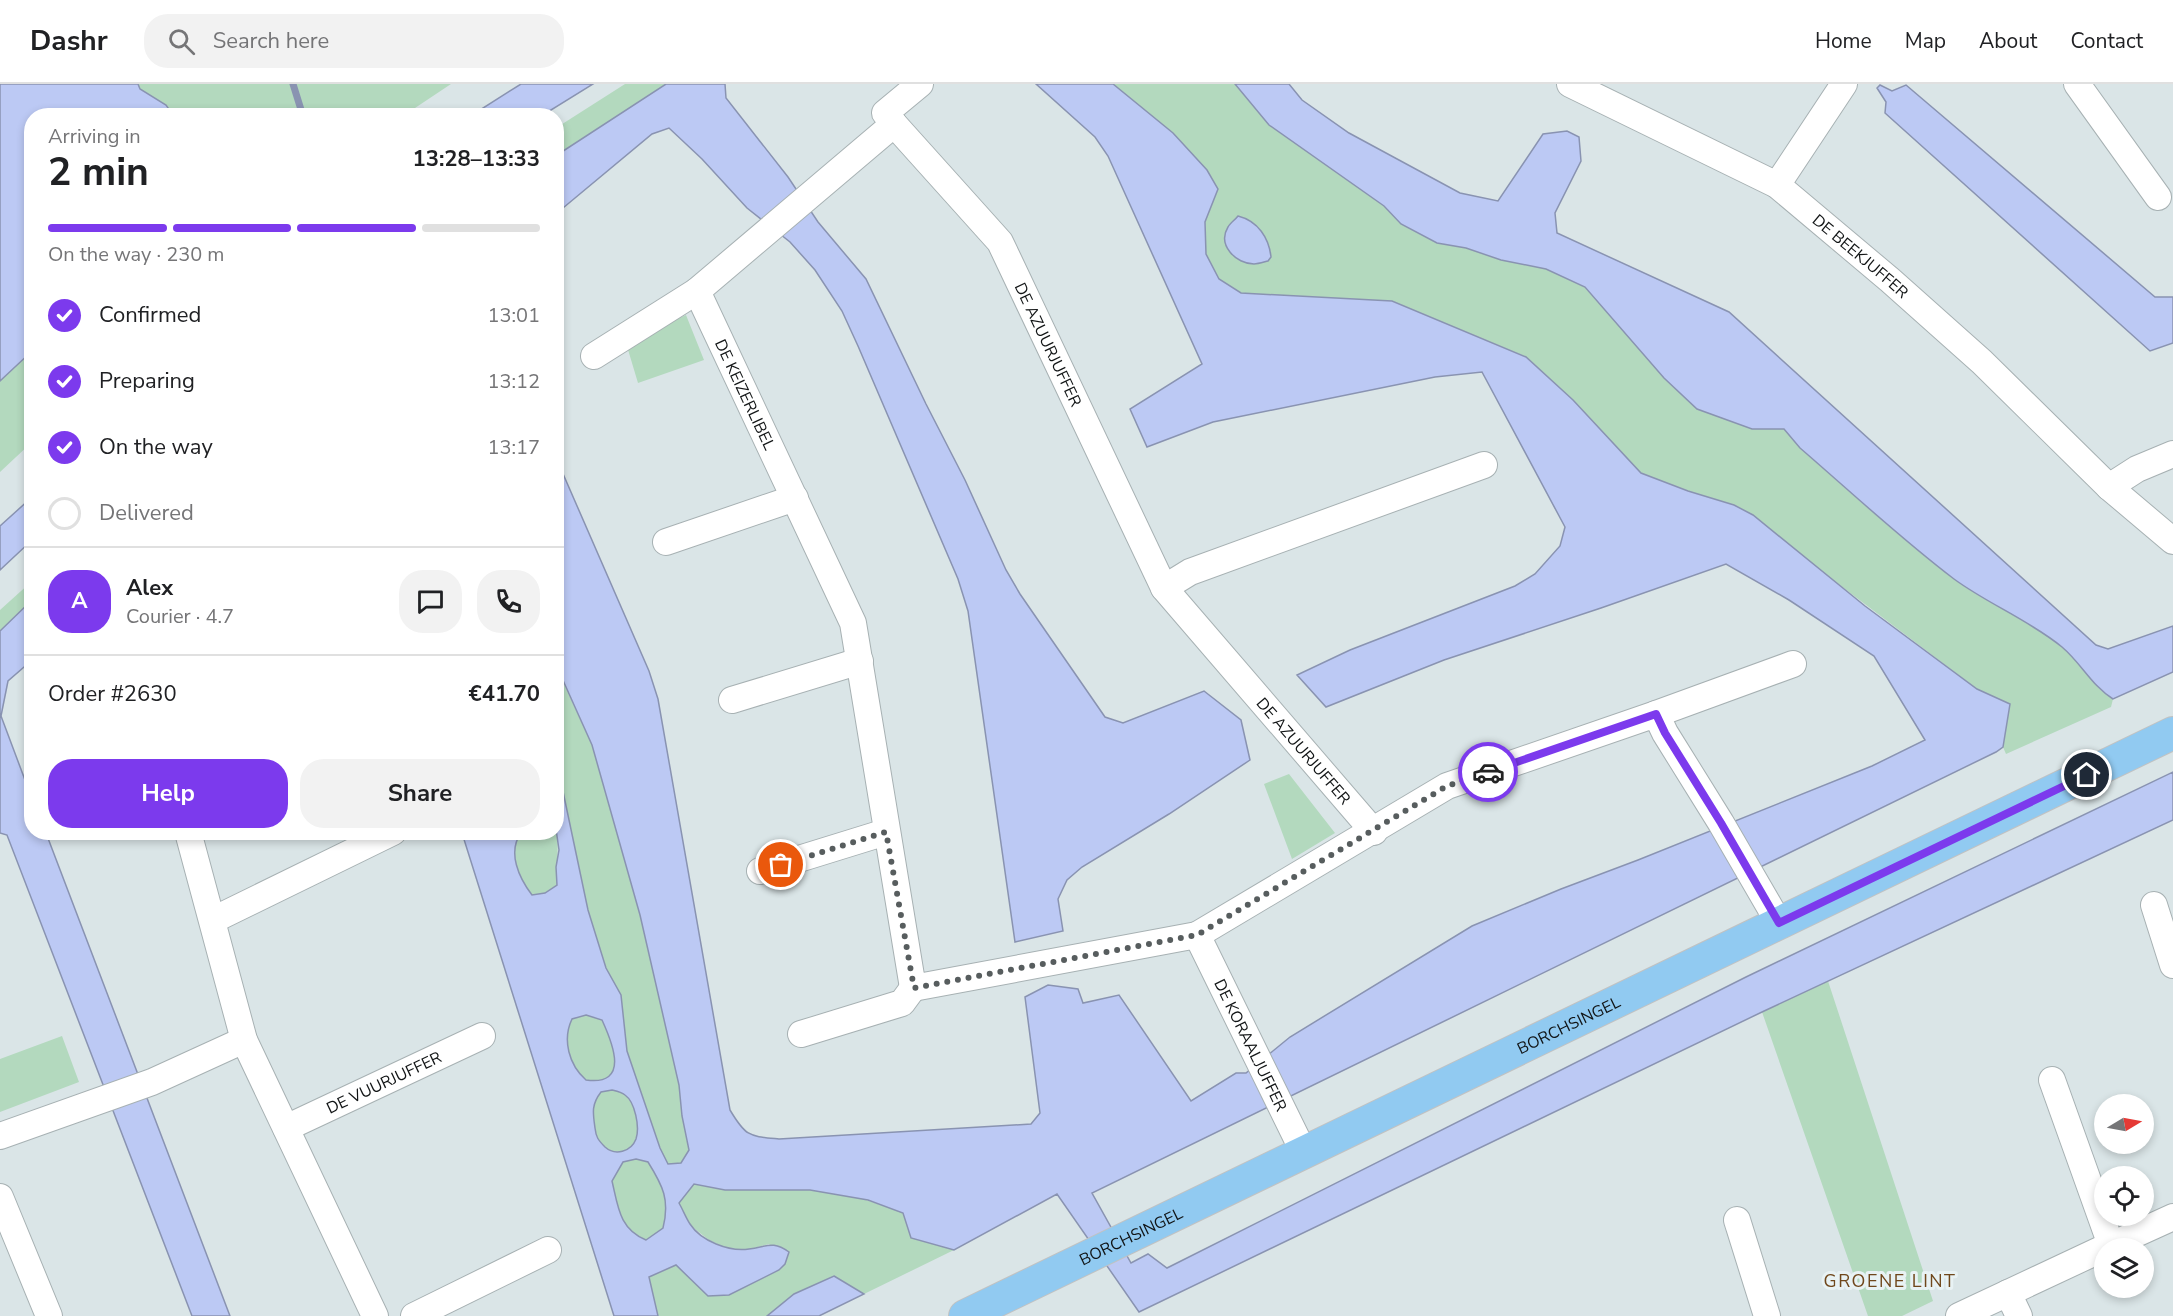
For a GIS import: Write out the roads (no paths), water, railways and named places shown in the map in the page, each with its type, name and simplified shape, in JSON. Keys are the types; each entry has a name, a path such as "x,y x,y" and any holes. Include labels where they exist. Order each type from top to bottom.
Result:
{"main road":[{"name":"BORCHSINGEL","path":"965,1316 2173,733"}],"street":[{"path":"594,356 697,291 894,124 885,113 920,84"},
{"name":"DE BEEKJUFFER","path":"1570,84 1777,185 1890,280 1982,362 2109,487 2173,542"},
{"path":"1777,185 1844,84"},
{"path":"2077,84 2158,197"},
{"name":"DE AZUURJUFFER","path":"894,124 1000,242 1164,588 1374,832"},
{"name":"DE KEIZERLIBEL","path":"697,291 853,623 886,832 914,988"},
{"path":"2109,487 2137,469 2173,454"},
{"path":"1164,588 1190,573 1484,465"},
{"path":"666,542 795,498"},
{"path":"732,700 860,661"},
{"path":"801,1034 902,1003 914,988 1197,935 1374,832 1447,786 1793,664"},
{"path":"1656,714 1665,733 1779,923"},
{"path":"760,871 886,832"},
{"path":"190,840 244,1040 375,1316"},
{"path":"213,920 377,840"},
{"path":"2154,905 2173,965"},
{"name":"DE KORAALJUFFER","path":"1197,935 1304,1153"},
{"name":"DE VUURJUFFER","path":"286,1128 482,1036"},
{"path":"0,1136 152,1082 244,1040"},
{"path":"2052,1080 2104,1238"},
{"path":"0,1197 50,1316"},
{"path":"2127,1238 2173,1217"},
{"path":"1737,1220 1767,1316"},
{"path":"414,1316 548,1250"},
{"path":"1959,1316 2094,1253"},
{"path":"2008,1293 2019,1316"}],"water":[{"path":"0,84 138,84 140,89 168,108 24,108 24,359 0,381"},
{"path":"521,84 593,84 554,108 483,108"},
{"path":"666,84 725,84 726,98 788,177 818,222 866,279 965,480 1006,570 1105,717 1123,723 1204,691 1241,720 1250,760 1169,814 1082,867 1067,880 1058,899 1063,931 1015,942 968,611 958,579 842,311 815,270 790,242 747,208 702,159 669,128 652,134 564,207 564,150"},
{"path":"1036,84 1113,84 1173,133 1207,170 1218,189 1205,222 1206,254 1219,279 1241,293 1392,301 1526,357 1573,400 1641,473 1734,505 1753,515 1865,606 1977,689 2010,704 2003,747 1996,752 1092,1193 1131,1263 1148,1254 1167,1268 1746,977 2173,772 2173,820 1762,1012 1139,1312 1057,1194 954,1250 911,1238 903,1213 868,1200 810,1190 725,1190 694,1184 679,1203 689,1222 701,1236 733,1249 778,1246 789,1252 785,1264 779,1270 729,1295 708,1296 676,1265 649,1277 658,1316 614,1316 464,840 517,840 516,865 523,881 532,895 545,893 557,885 558,840 564,840 564,796 588,910 606,968 621,995 627,1051 660,1148 668,1164 681,1163 689,1150 679,1085 640,915 592,745 564,683 564,476 649,671 658,699 730,1110 740,1126 755,1136 779,1139 1031,1124 1040,1113 1025,997 1048,985 1078,989 1083,1003 1119,995 1191,1101 1236,1073 1246,1073 1290,1037 1472,926 1872,766 1925,740 1874,656 1789,600 1726,564 1444,660 1326,707 1297,675 1350,650 1515,586 1535,574 1560,546 1565,527 1482,372 1435,377 1213,422 1147,447 1130,409 1202,364 1108,156 1095,137","holes":["586,1015 602,1020 613,1051 615,1061 613,1070 609,1077 600,1080 586,1080 571,1060 568,1044 569,1027 572,1019","612,1090 629,1098 636,1115 636,1139 627,1150 618,1152 605,1147 595,1131 596,1101 601,1092","636,1159 648,1162 658,1178 664,1194 666,1209 663,1228 646,1240 630,1230 625,1223 618,1208 612,1181 623,1162"]},
{"path":"1235,84 1289,84 1302,100 1349,133 1460,193 1498,201 1543,134 1567,131 1579,137 1581,161 1555,213 1557,233 1729,312 2096,645 2108,649 2173,626 2173,672 2113,699 2099,688 2062,647 2049,637 1967,588 1914,547 1800,448 1784,429 1752,429 1697,409 1664,378 1585,287 1546,269 1501,260 1466,248 1437,243 1401,224 1384,206 1269,125"},
{"path":"1880,85 1892,91 1906,85 2155,297 2173,297 2173,343 2150,351 1885,113 1886,102 1877,88"},
{"path":"1238,216 1257,226 1265,237 1271,257 1268,261 1256,264 1247,263 1230,252 1225,234"},
{"path":"24,504 24,548 0,570 0,526"},
{"path":"24,608 24,667 8,681 1,716 24,777 24,840 49,840 230,1316 192,1316 7,835 0,833 0,631"},
{"path":"834,1276 864,1294 819,1316 767,1316 794,1294"}],"waterway":[{"path":"293,84 300,108"}],"district":[{"name":"GROENE LINT","path":"1890,1281"}]}
